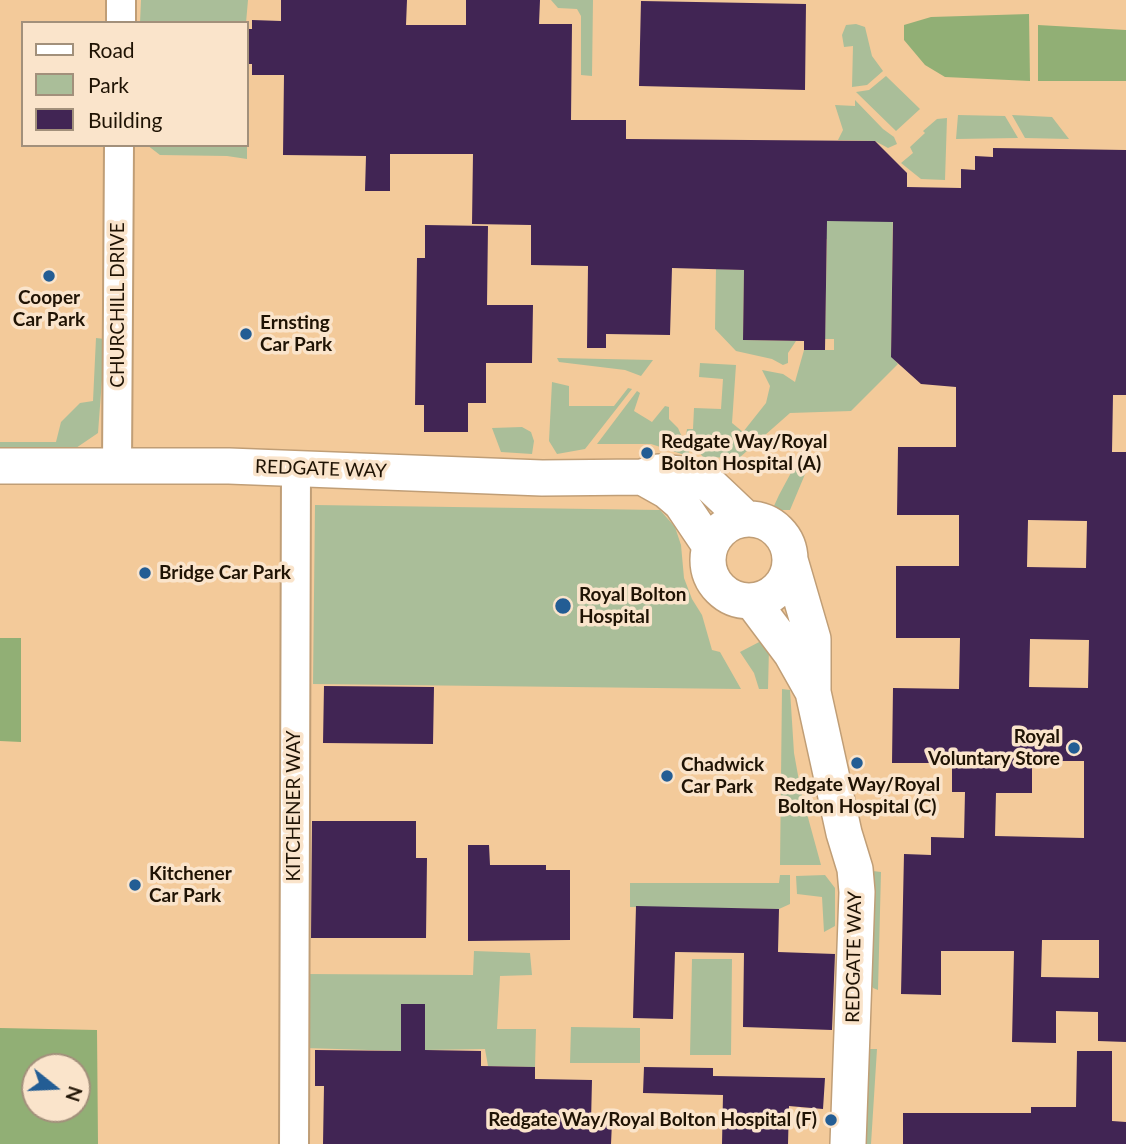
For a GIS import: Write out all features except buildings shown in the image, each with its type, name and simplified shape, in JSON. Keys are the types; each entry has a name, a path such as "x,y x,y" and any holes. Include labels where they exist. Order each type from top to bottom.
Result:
{"street":[{"path":"121,0 121,21"},
{"name":"CHURCHILL DRIVE","path":"117,465 119,147"},
{"name":"REDGATE WAY","path":"0,466 296,468 542,478 642,477 658,472 708,483 725,496 746,519 771,526 781,535 787,546 813,639 813,692 855,869 857,891 848,1144"},
{"name":"KITCHENER WAY","path":"294,1144 296,468"},
{"path":"642,477 667,491 681,503 710,546"},
{"path":"746,519 724,527 710,546 710,573 716,585 732,597 752,601 764,598 783,583 790,560"},
{"name":"REDGATE WAY","path":"752,601 791,653 813,692"}],"shaded area":[{"name":"Royal Bolton Hospital","path":"0,0 1126,0 1126,1144 0,1144"}],"green space":[{"path":"141,0 248,0 246,21 140,21"},
{"path":"551,0 593,0 592,76 581,75 581,16 577,9 558,8"},
{"path":"1029,14 1030,81 945,77 925,65 904,40 904,25 931,17"},
{"path":"846,25 865,27 872,56 883,71 867,85 852,87 853,46 844,47 842,35"},
{"path":"1038,25 1126,30 1126,81 1038,81"},
{"path":"886,76 920,109 896,131 856,92 869,90"},
{"path":"855,100 894,137 897,144 888,148 875,141 838,140 843,130 835,105 855,106"},
{"path":"958,115 1005,116 1018,138 956,139"},
{"path":"1012,115 1052,117 1069,139 1025,138"},
{"path":"947,118 945,180 921,179 901,163 913,153 910,147 925,133 923,131 937,119"},
{"path":"150,147 247,147 247,159 160,155"},
{"path":"893,206 891,356 898,364 851,411 790,413 739,458 703,457 686,435 687,429 693,429 694,408 721,409 723,379 699,377 700,363 736,365 732,423 743,432 766,403 770,386 762,370 783,374 795,382 804,350 834,350 834,339 825,339 827,239 740,237"},
{"path":"716,269 744,270 743,340 796,341 788,353 788,363 783,365 772,359 736,351 715,329"},
{"path":"96,338 105,339 98,433 76,448 0,449 0,442 56,442 61,422 80,403 93,401"},
{"path":"557,358 653,360 641,376 625,370 559,362"},
{"path":"552,382 569,386 569,406 614,406 628,388 632,389 585,449 557,454 549,441"},
{"path":"637,391 640,393 634,411 652,422 665,406 669,407 669,419 678,428 691,457 651,444 597,444"},
{"path":"522,427 531,432 534,441 532,454 501,452 492,428"},
{"path":"806,454 811,460 790,510 780,510 774,506 779,495 800,456"},
{"path":"315,505 660,510 675,527 681,545 684,578 702,615 712,650 720,652 741,689 313,684"},
{"path":"0,638 21,638 21,742 0,741"},
{"path":"763,640 769,648 768,689 759,689 754,673 740,652"},
{"path":"782,689 790,690 794,753 801,792 821,865 780,865"},
{"path":"873,871 881,872 878,990 873,988 867,978"},
{"path":"780,875 790,875 790,904 779,909 630,907 630,883 779,883"},
{"path":"825,875 835,888 835,926 824,932 822,897 797,894 796,876"},
{"path":"474,951 530,953 532,975 500,976 497,1029 536,1029 535,1067 488,1066 485,1049 425,1050 425,1004 401,1004 401,1051 305,1048 305,974 473,975"},
{"path":"692,959 732,959 731,1055 690,1055"},
{"path":"571,1027 640,1028 640,1063 570,1063"},
{"path":"0,1028 97,1030 98,1144 0,1144"},
{"path":"866,1049 877,1049 871,1144 862,1144"}],"place":[{"name":"Cooper Car Park","path":"49,276"},
{"name":"Ernsting Car Park","path":"246,334"},
{"name":"Redgate Way/Royal Bolton Hospital (A)","path":"647,453"},
{"name":"Bridge Car Park","path":"145,573"},
{"name":"Royal Bolton Hospital","path":"563,606"},
{"name":"Royal Voluntary Store","path":"1074,748"},
{"name":"Redgate Way/Royal Bolton Hospital (C)","path":"857,763"},
{"name":"Chadwick Car Park","path":"667,776"},
{"name":"Kitchener Car Park","path":"135,885"},
{"name":"Redgate Way/Royal Bolton Hospital (F)","path":"831,1120"}]}
